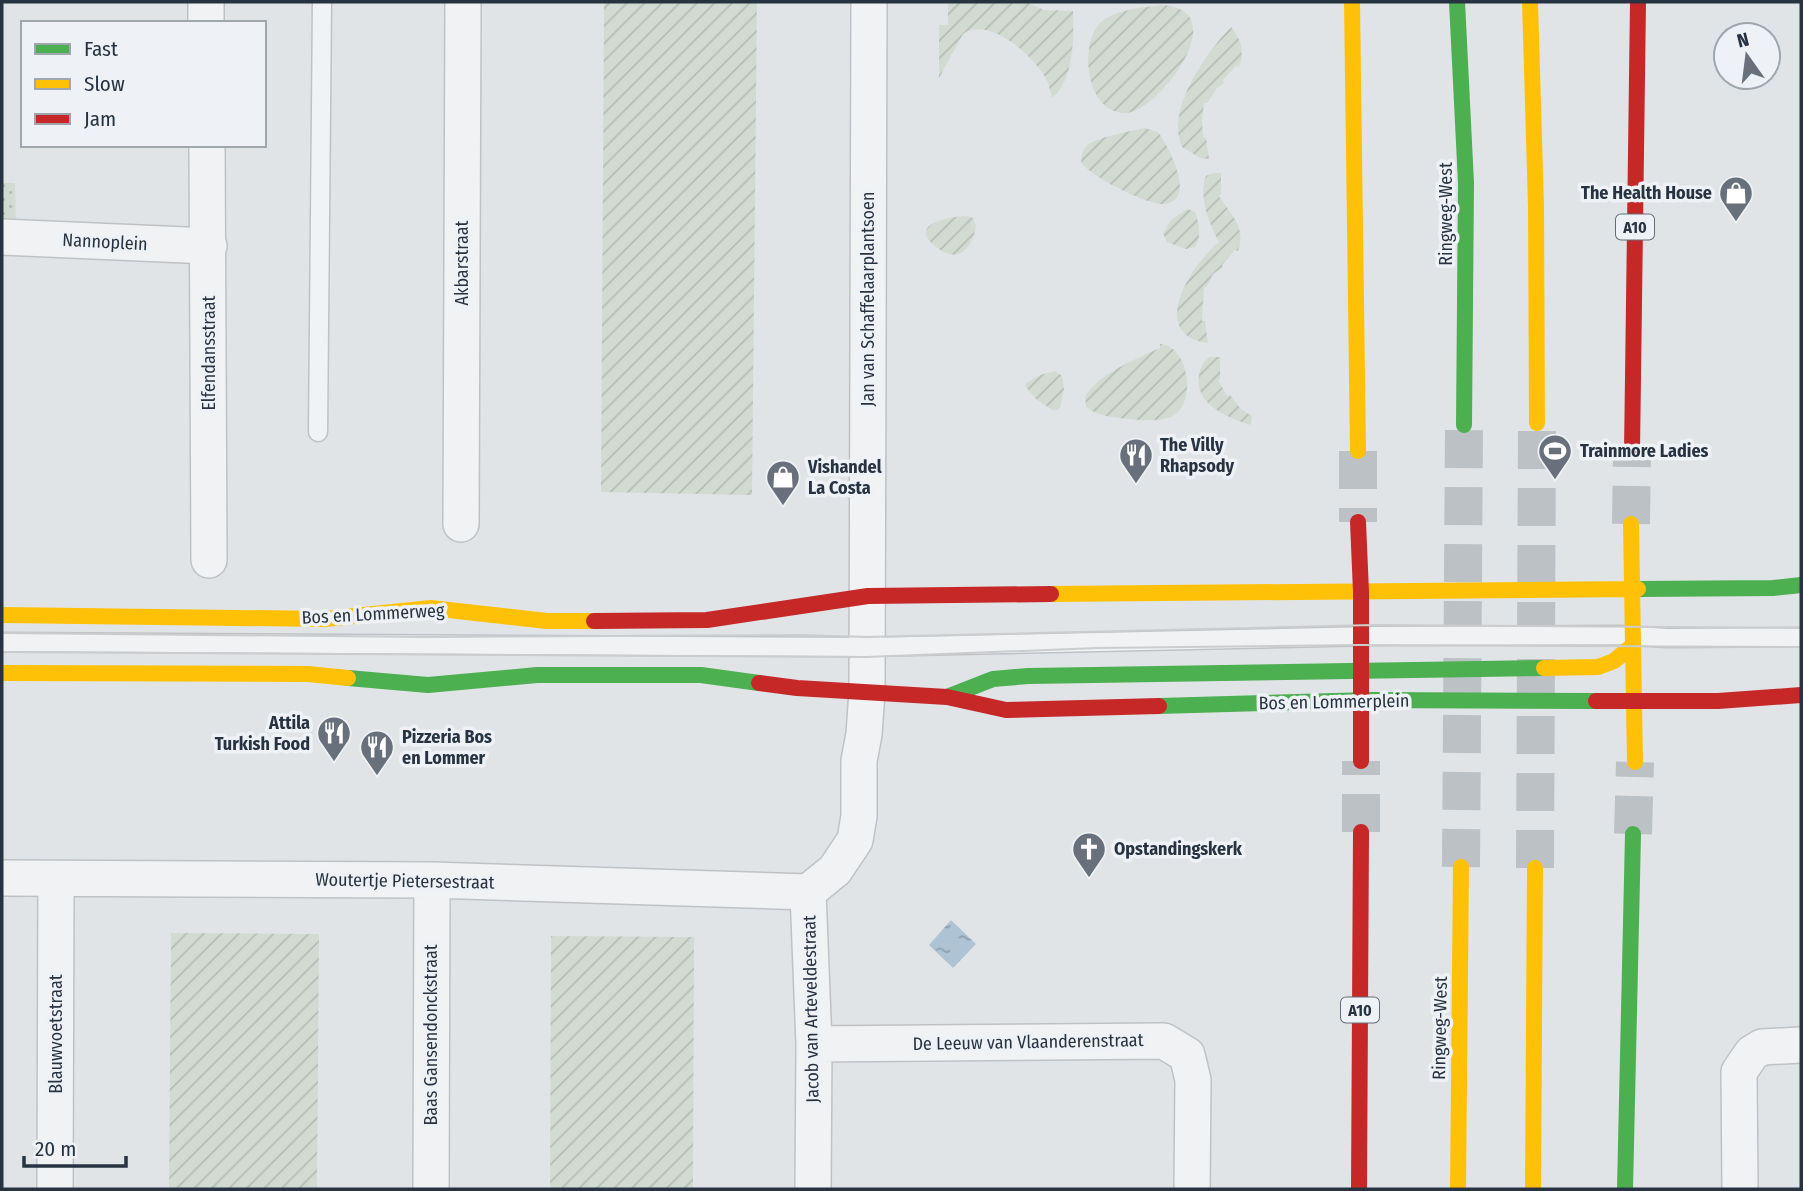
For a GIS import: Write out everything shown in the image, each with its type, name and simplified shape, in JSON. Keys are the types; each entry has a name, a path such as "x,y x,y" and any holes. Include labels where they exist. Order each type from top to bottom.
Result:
{"main road":[{"path":"1352,2 1358,451"},
{"name":"Ringweg-West","path":"1457,2 1466,183 1464,425"},
{"path":"1530,2 1536,206 1537,423"},
{"name":"A10","path":"1632,452 1638,2"},
{"path":"1358,523 1361,592 1361,761"},
{"path":"1631,524 1634,762"},
{"path":"868,596 1773,588 1801,585"},
{"name":"Bos en Lommerweg","path":"2,615 325,619 430,607 547,621 707,620 868,596"},
{"path":"947,697 993,679 1028,676 1598,667 1614,661 1632,641"},
{"path":"2,673 308,674 428,685 537,675 701,675 797,688 867,692"},
{"name":"Bos en Lommerplein","path":"867,692 947,697 1006,710 1360,701 1718,701 1801,695"},
{"name":"A10","path":"1359,1189 1361,832"},
{"path":"1625,1189 1633,834"},
{"name":"Ringweg-West","path":"1458,1189 1461,867"},
{"path":"1533,1189 1535,867"}],"street":[{"path":"206,2 206,21"},
{"name":"Akbarstraat","path":"461,524 463,2"},
{"name":"Jan van Schaffelaarplantsoen","path":"868,596 869,2"},
{"name":"Elfendansstraat","path":"207,147 209,560"},
{"name":"Nannoplein","path":"2,237 209,246"},
{"name":"Jacob van Arteveldestraat","path":"813,1189 814,1044 808,892 835,870 855,840 859,817 859,761 867,692 868,596"},
{"name":"Woutertje Pietersestraat","path":"2,878 432,880 808,892"},
{"name":"Blauwvoetstraat","path":"55,1189 56,878"},
{"name":"Baas Gansendonckstraat","path":"430,1189 432,880"},
{"name":"De Leeuw van Vlaanderenstraat","path":"814,1044 1164,1041 1187,1055 1193,1080 1192,1189"},
{"path":"1740,1189 1739,1072 1752,1053 1762,1048 1801,1045"}],"lane":[{"path":"318,432 322,2"},
{"path":"867,647 1360,636 1632,641 1801,638"},
{"name":"Bos en Lommerweg","path":"2,642 867,647"}],"shaded area":[{"path":"604,2 757,2 752,495 601,492"},
{"path":"948,2 1025,2 1044,10 1073,11 1069,70 1059,90 1052,98 1046,79 1030,58 1008,40 985,30 973,30 963,34 939,78 939,25 948,25"},
{"path":"1161,5 1183,10 1192,23 1192,40 1184,60 1172,79 1140,108 1126,113 1112,110 1094,90 1090,76 1089,46 1093,33 1100,23 1113,15"},
{"path":"1231,27 1241,46 1241,61 1239,67 1236,66 1207,103 1204,103 1203,137 1206,138 1209,159 1200,158 1182,147 1178,132 1179,116 1183,100 1200,67"},
{"path":"1145,128 1158,132 1174,161 1180,185 1179,194 1173,201 1154,203 1131,194 1095,174 1081,162 1084,149 1091,143"},
{"path":"1221,173 1219,196 1236,221 1240,242 1238,251 1235,250 1223,267 1213,274 1206,288 1204,287 1202,321 1205,321 1208,343 1190,337 1180,327 1177,313 1187,281 1208,252 1219,242 1208,218 1203,192 1206,176"},
{"path":"2,183 15,183 16,228 2,228"},
{"path":"1187,209 1195,212 1199,235 1195,247 1186,249 1167,242 1163,233 1171,220"},
{"path":"966,216 973,218 976,226 971,242 963,252 944,252 928,239 926,233 933,223"},
{"path":"1160,344 1170,347 1178,354 1186,376 1185,401 1171,417 1155,420 1127,419 1105,416 1086,407 1085,397 1099,381 1160,348"},
{"path":"1209,357 1220,357 1218,380 1227,396 1230,395 1241,409 1252,416 1251,425 1215,409 1202,395 1199,373"},
{"path":"1055,371 1062,376 1064,389 1060,408 1054,411 1036,399 1025,386 1040,375"},
{"path":"171,933 319,934 317,1189 169,1189"},
{"path":"551,936 694,937 693,1189 550,1189"}],"water":[{"path":"951,920 976,944 953,968 929,945"}],"tunnel":[{"path":"1535,868 1537,423"},
{"path":"1461,867 1464,425"},
{"path":"1358,451 1358,522"},
{"path":"1631,524 1632,452"},
{"path":"1361,761 1361,832"},
{"path":"1633,834 1635,762"}],"tram line":[{"path":"2,633 867,637 1372,625 1801,628"},
{"path":"2,652 867,657 1097,648 1360,645 1801,647"}],"traffic: fast":[{"path":"1457,2 1466,183 1464,425"},
{"path":"1638,589 1773,588 1801,585"},
{"path":"947,697 993,679 1028,676 1544,668"},
{"path":"348,678 428,685 537,675 701,675 759,683"},
{"path":"1159,706 1371,700 1596,701"},
{"path":"1625,1189 1633,834"}],"traffic: slow":[{"path":"1352,2 1358,451"},
{"path":"1530,2 1536,206 1537,423"},
{"path":"1631,524 1635,762"},
{"path":"1051,594 1638,589"},
{"path":"2,615 325,619 431,608 547,621 594,621"},
{"path":"1544,668 1598,667 1614,661 1632,646"},
{"path":"2,673 308,674 348,678"},
{"path":"1458,1189 1461,867"},
{"path":"1533,1189 1535,868"}],"traffic: jam":[{"path":"1632,452 1638,2"},
{"path":"1358,522 1361,592 1361,761"},
{"path":"594,621 707,620 868,596 1051,594"},
{"path":"759,683 797,688 947,697 1006,710 1159,706"},
{"path":"1596,701 1718,701 1801,695"},
{"path":"1359,1189 1361,832"}],"place":[{"name":"The Health House","path":"1736,223"},
{"name":"Trainmore Ladies","path":"1555,481"},
{"name":"The Villy Rhapsody","path":"1136,485"},
{"name":"Vishandel La Costa","path":"783,507"},
{"name":"Attila Turkish Food","path":"334,763"},
{"name":"Pizzeria Bos en Lommer","path":"377,777"},
{"name":"Opstandingskerk","path":"1089,879"}]}
